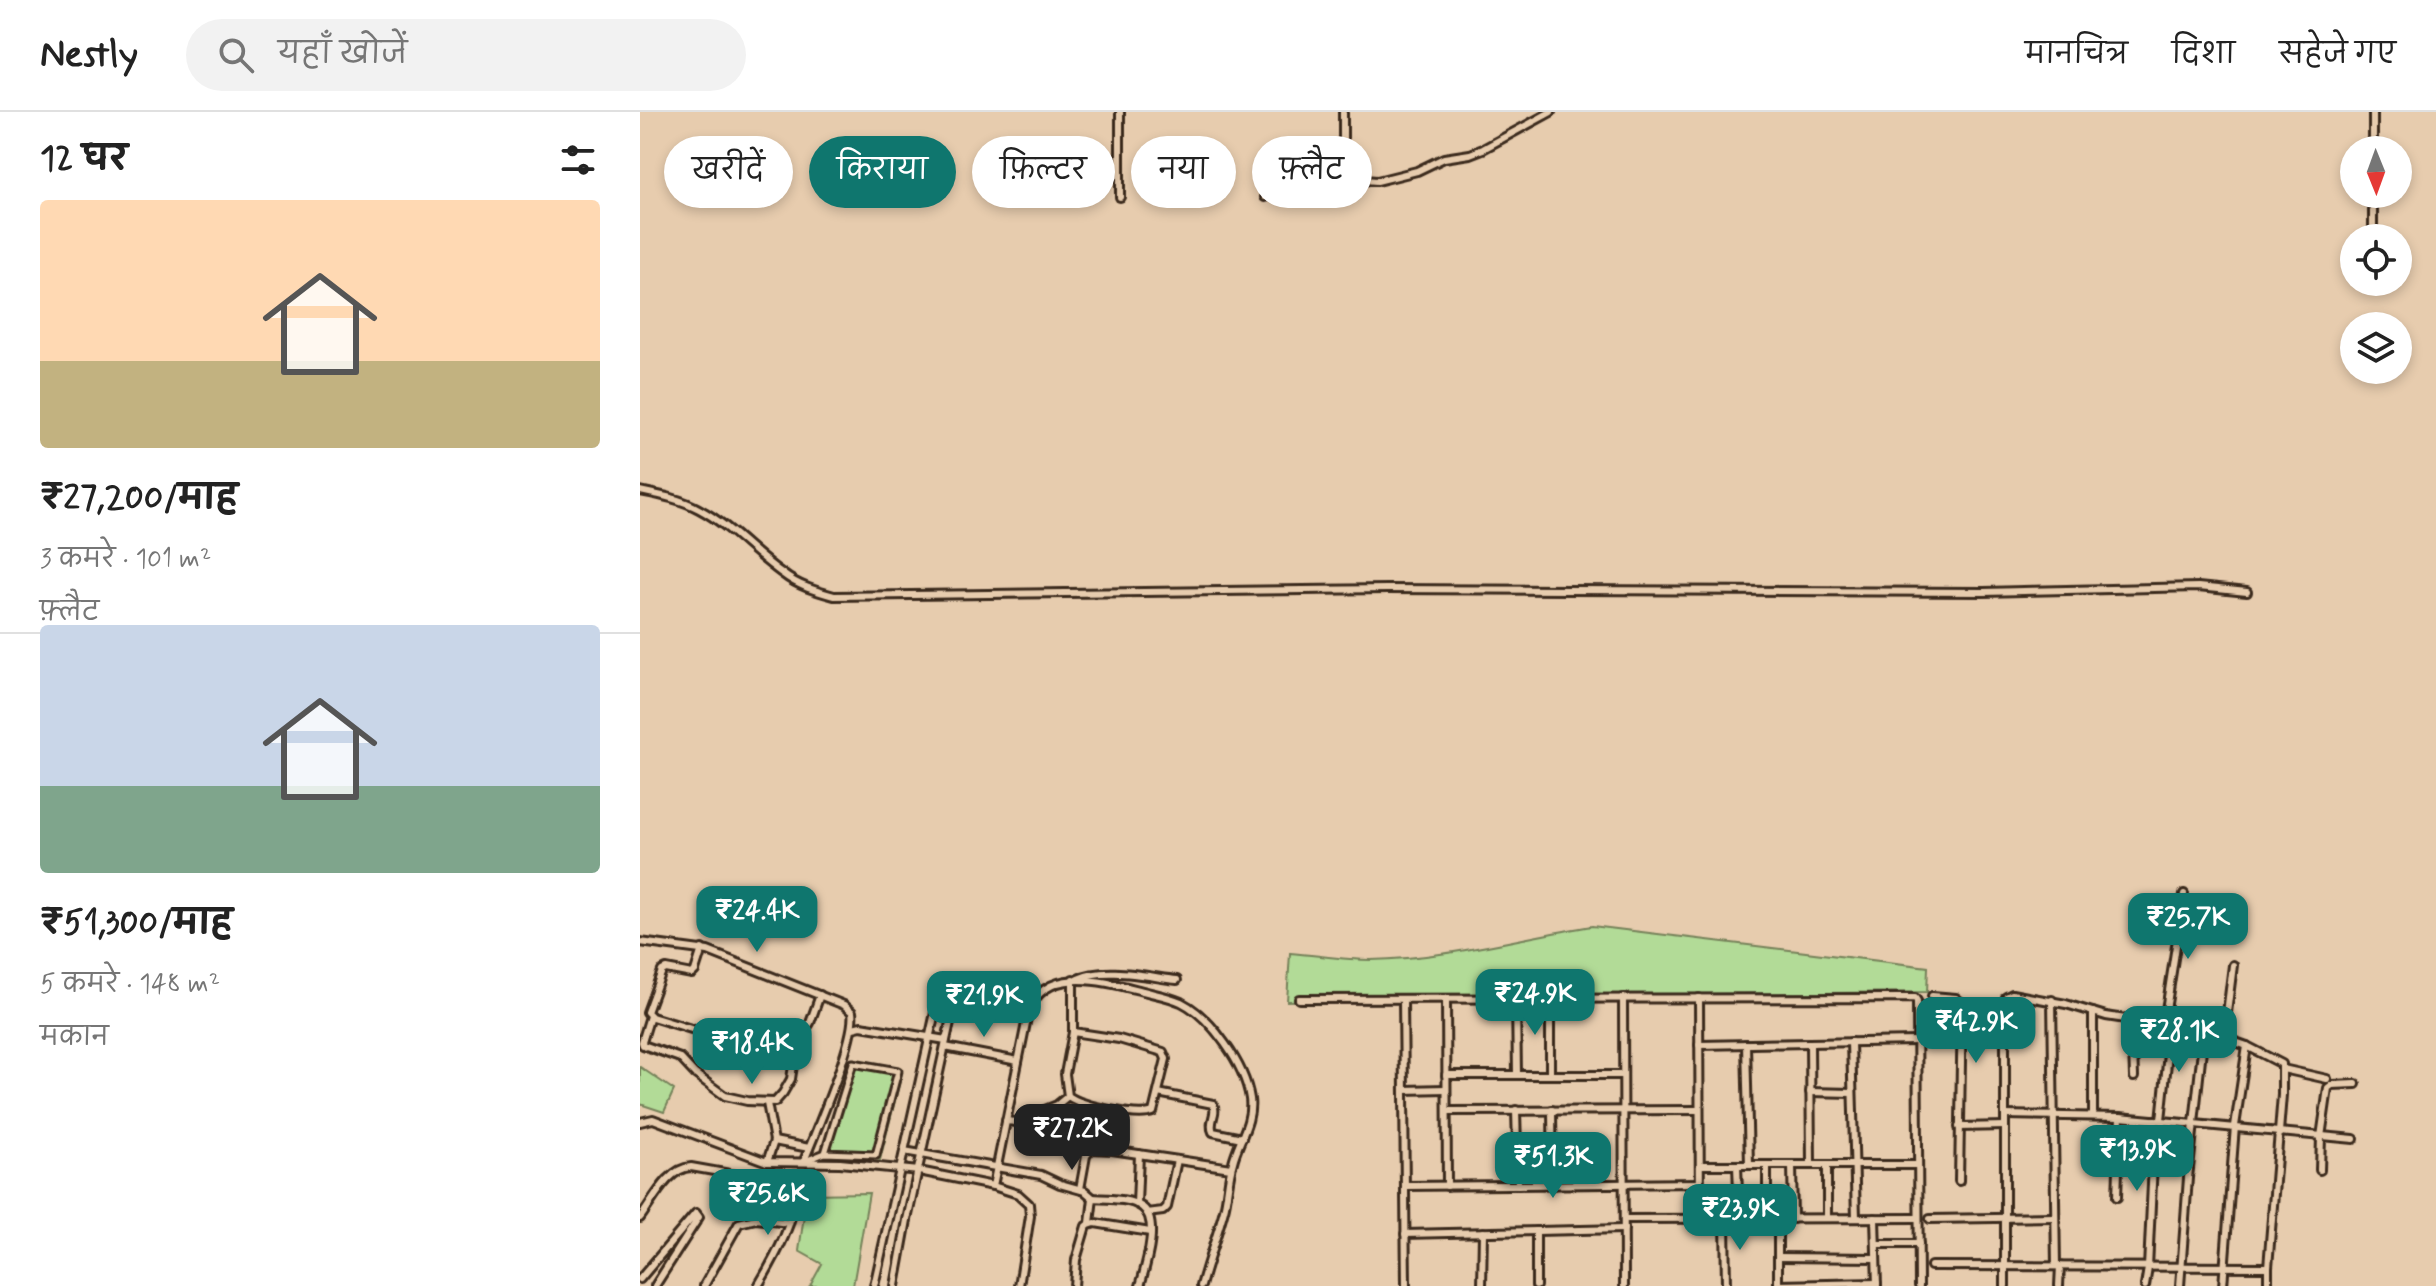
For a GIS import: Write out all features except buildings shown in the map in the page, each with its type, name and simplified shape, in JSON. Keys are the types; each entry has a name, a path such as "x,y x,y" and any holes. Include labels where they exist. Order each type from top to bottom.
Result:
{"street":[{"path":"1120,112 1120,197"},
{"path":"1343,112 1343,136"},
{"path":"1531,124 1533,112"},
{"path":"1372,181 1417,171 1444,158 1483,149 1551,112"},
{"path":"2373,112 2373,136"},
{"path":"640,491 665,496 699,509 783,575 813,590 834,596 1387,589 1984,592 2198,587 2247,592"},
{"path":"2145,1286 2167,1024 2184,894"},
{"path":"640,942 702,949 820,995 852,1012 853,1028 804,1161"},
{"path":"701,1032 650,1016 647,1012 662,971 692,974 702,949"},
{"path":"2224,1037 2233,965"},
{"path":"993,1186 1033,1001 1051,986 1092,973 1177,980"},
{"path":"874,1286 942,981 946,979 956,981 958,985 895,1286"},
{"path":"1068,1096 1065,1074 1073,1032 1075,979"},
{"path":"1075,979 1130,988 1182,1002 1227,1047 1245,1079 1251,1109 1231,1168 1225,1207 1201,1286"},
{"path":"2005,1286 2006,997 2012,994 2204,1031 2280,1062 2283,1069 2268,1286"},
{"path":"650,1016 641,1044 680,1058 695,1074 729,1097 767,1103 777,1101 788,1086 793,1074 795,1051 820,995"},
{"path":"1932,996 1961,1001 1959,1181"},
{"path":"1299,999 1911,997 1917,1001 1919,1286"},
{"path":"1623,998 1624,1286"},
{"path":"1699,998 1700,1219"},
{"path":"1403,999 1406,1286"},
{"path":"1446,999 1447,1186"},
{"path":"1516,999 1517,1075"},
{"path":"1550,999 1550,1075"},
{"path":"2052,1000 2059,1286"},
{"path":"2093,1012 2093,1116"},
{"path":"2132,1018 2134,1077"},
{"path":"724,1024 753,1028 795,1051"},
{"path":"853,1028 861,1026 929,1037 1018,1061"},
{"path":"2180,1286 2204,1031"},
{"path":"1068,1096 1101,1107 1144,1114 1153,1112 1166,1059 1163,1052 1119,1039 1073,1032"},
{"path":"1699,1045 1917,1041"},
{"path":"1932,1041 1961,1042"},
{"path":"1851,1042 1856,1218"},
{"path":"1810,1043 1811,1165"},
{"path":"1746,1044 1749,1165"},
{"path":"2223,1286 2235,1126 2247,1046"},
{"path":"804,1161 825,1153 876,1155 898,1071 853,1063 825,1153"},
{"path":"2283,1069 2327,1079"},
{"path":"1446,1075 1623,1075"},
{"path":"2320,1170 2321,1137 2330,1086 2356,1084"},
{"path":"1404,1090 1446,1089"},
{"path":"1810,1092 1852,1093"},
{"path":"1158,1093 1213,1104 1213,1132 1242,1138"},
{"path":"1006,1121 1030,1121 1068,1096"},
{"path":"767,1103 774,1141 767,1162"},
{"path":"1516,1110 1518,1185"},
{"path":"1552,1110 1553,1185"},
{"path":"1447,1111 1699,1110"},
{"path":"2005,1115 2120,1117 2354,1139"},
{"path":"2117,1197 2120,1117"},
{"path":"640,1122 653,1119 767,1162 804,1161 919,1171 1018,1194 1027,1200 1030,1208 1019,1286"},
{"path":"1959,1127 2005,1126"},
{"path":"774,1141 809,1148"},
{"path":"1080,1189 1088,1151 1112,1150 1231,1168"},
{"path":"904,1151 1041,1175 1090,1193 1093,1198 1090,1223 1083,1230 1078,1247 1074,1286"},
{"path":"1137,1204 1139,1154"},
{"path":"1147,1213 1163,1211 1167,1207 1177,1160"},
{"path":"1700,1165 1917,1165"},
{"path":"1737,1165 1739,1219"},
{"path":"1767,1165 1767,1219"},
{"path":"1792,1165 1793,1219"},
{"path":"1827,1165 1827,1218"},
{"path":"640,1218 676,1171 686,1167 793,1185 795,1192 789,1223 782,1243 758,1286"},
{"path":"1405,1186 1700,1183"},
{"path":"1093,1198 1137,1204 1147,1213 1150,1232 1148,1257 1140,1286"},
{"path":"640,1279 694,1213 698,1214 655,1286"},
{"path":"1930,1219 2055,1217"},
{"path":"1778,1219 1778,1285 1877,1285 1875,1218"},
{"path":"1624,1219 1918,1218"},
{"path":"704,1286 739,1223 756,1219 789,1223"},
{"path":"1725,1219 1726,1286"},
{"path":"1090,1223 1150,1232"},
{"path":"1405,1234 1624,1229"},
{"path":"1536,1231 1536,1286"},
{"path":"1482,1286 1483,1232"},
{"path":"1876,1244 1919,1244"},
{"path":"1778,1257 1876,1258"},
{"path":"1931,1266 2268,1267"}],"green space":[{"path":"1592,926 1928,967 1927,992 1287,1001 1290,953 1361,960 1399,959"},
{"path":"851,1062 902,1073 880,1160 822,1152"},
{"path":"640,1067 674,1090 664,1112 640,1104"},
{"path":"869,1193 853,1286 810,1286 822,1264 799,1251 807,1194"}]}
